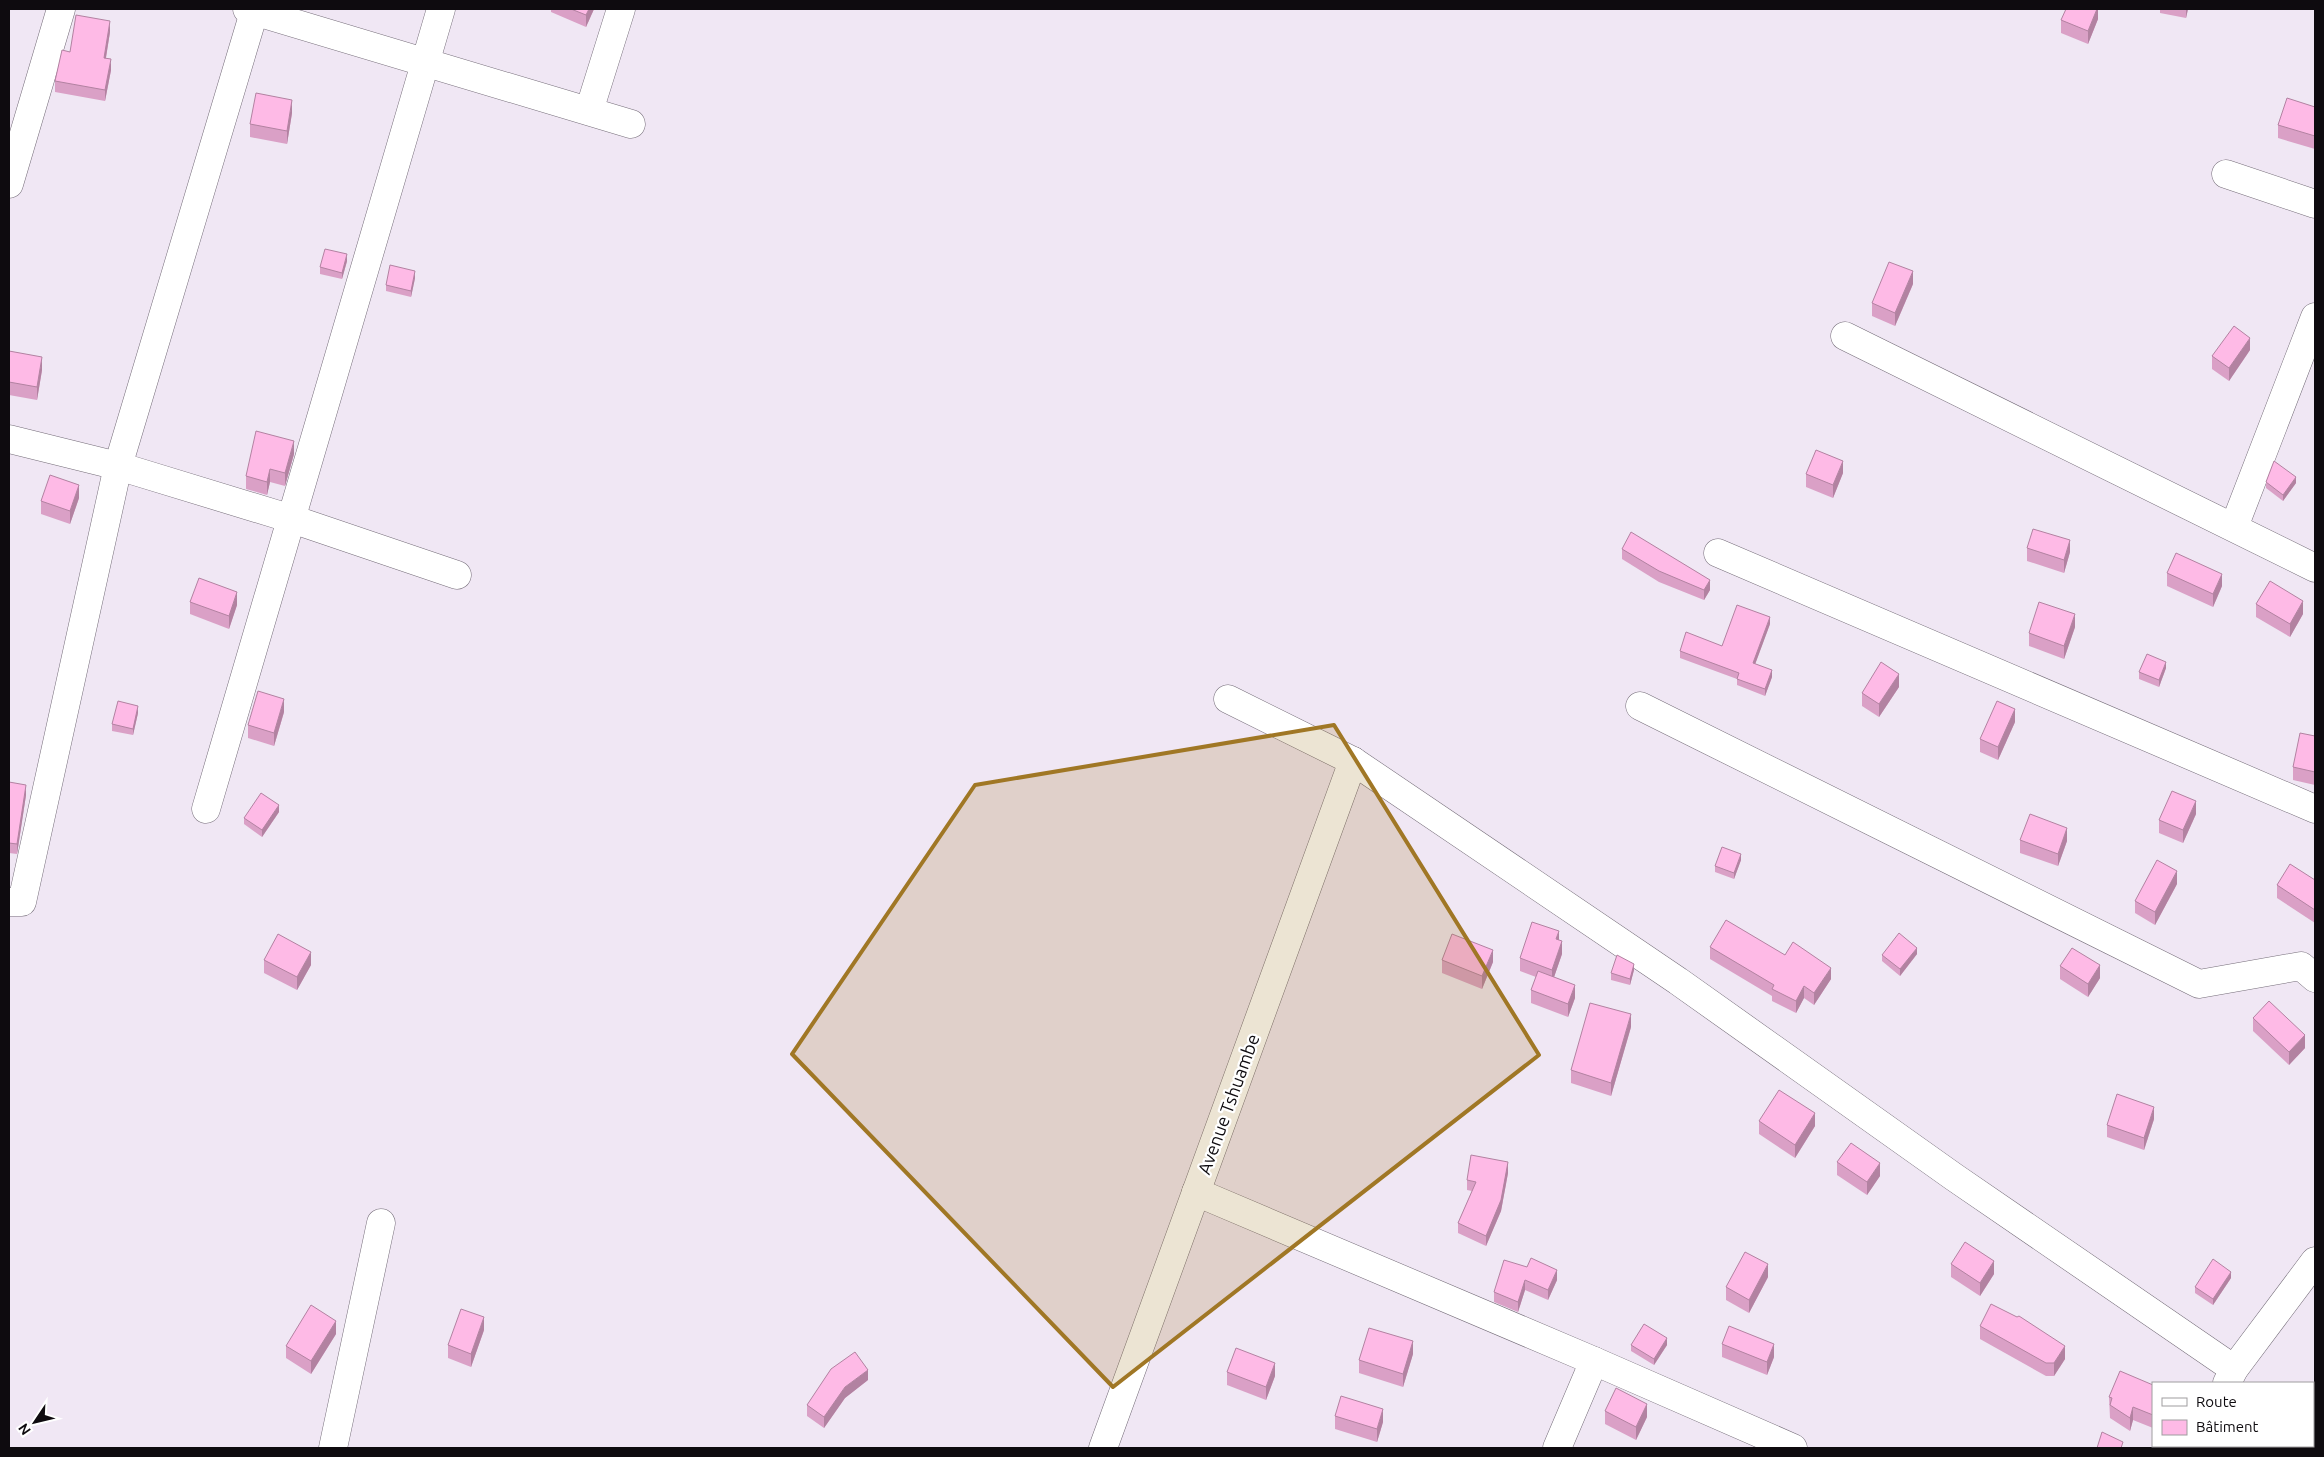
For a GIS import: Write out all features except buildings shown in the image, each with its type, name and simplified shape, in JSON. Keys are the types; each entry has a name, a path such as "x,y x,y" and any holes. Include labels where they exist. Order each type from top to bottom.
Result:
{"street":[{"path":"9,184 61,9"},
{"path":"16,902 118,466 252,9 631,124"},
{"path":"206,809 427,62 441,9"},
{"path":"589,111 621,9"},
{"path":"2226,174 2315,204"},
{"path":"2234,527 2315,317"},
{"path":"1845,336 2315,568"},
{"path":"9,440 118,466 292,519 457,575"},
{"path":"1718,554 2315,809"},
{"path":"1228,699 1353,761 1678,981 2230,1376 2311,1275"},
{"path":"1640,706 2199,984 2301,966 2315,978"},
{"name":"Avenue Tshuambe","path":"1103,1448 1353,761"},
{"path":"1196,1192 1594,1361 1793,1448"},
{"path":"333,1448 381,1223"},
{"path":"1558,1448 1594,1361"}],"highlighted area":[{"path":"1334,725 1539,1055 1113,1387 792,1054 975,785"}]}
